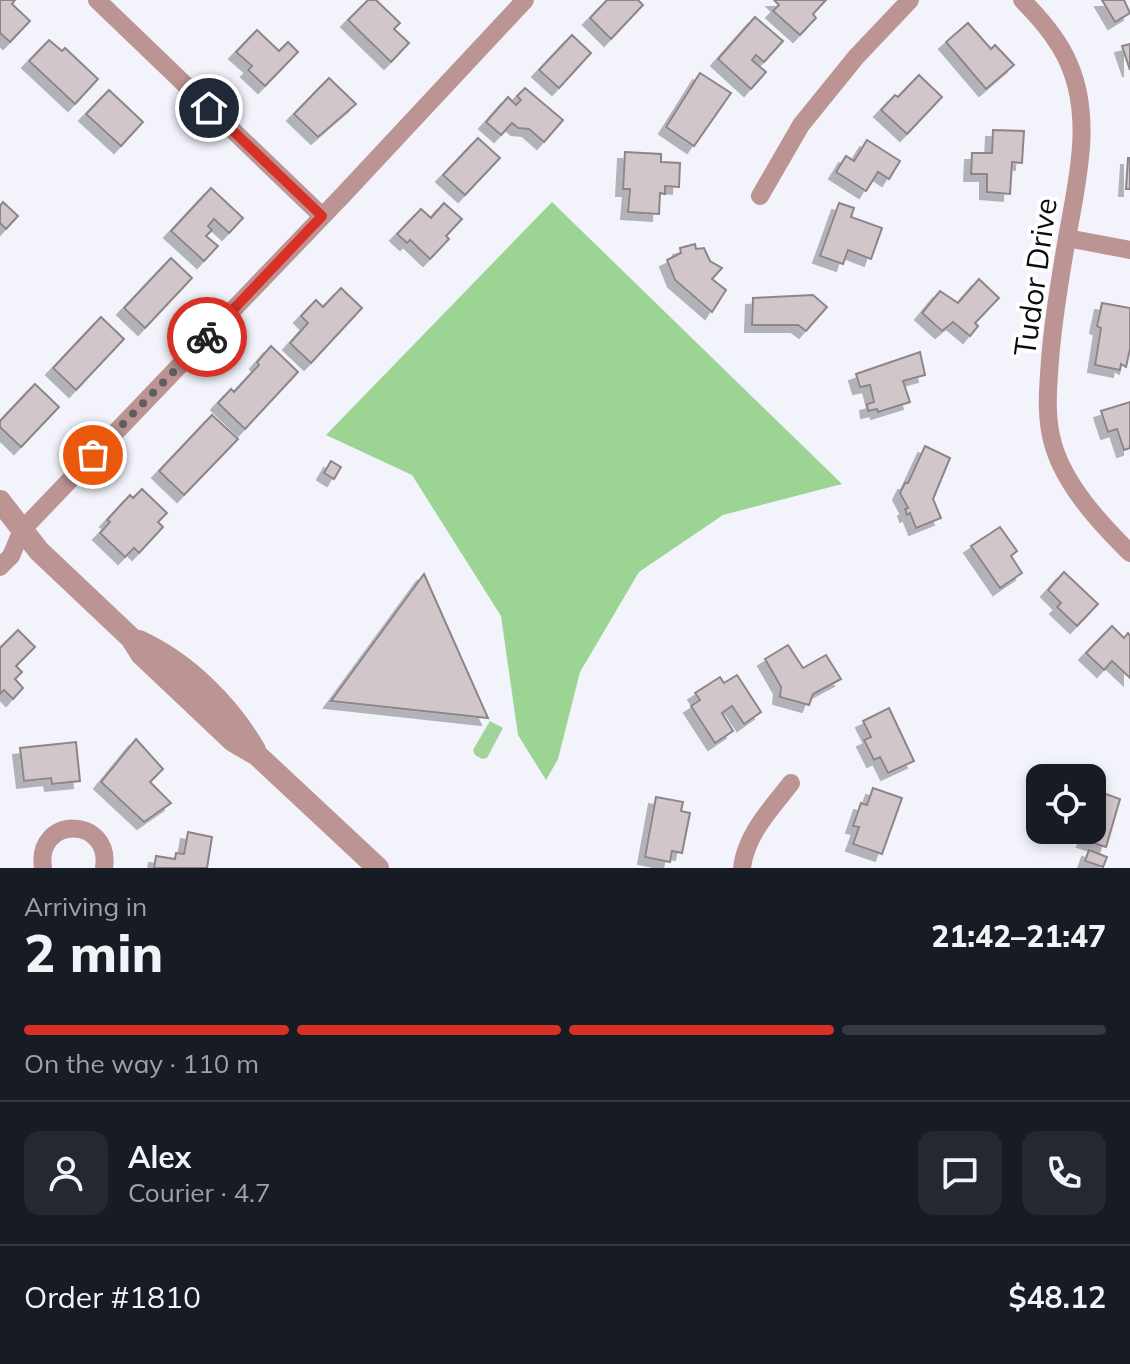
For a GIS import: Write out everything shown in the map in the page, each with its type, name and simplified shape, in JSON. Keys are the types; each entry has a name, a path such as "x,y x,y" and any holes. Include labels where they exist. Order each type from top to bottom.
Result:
{"street":[{"path":"97,0 322,216"},
{"path":"0,567 11,556 22,530 525,0"},
{"path":"760,196 801,125 856,57 910,0"},
{"name":"Tudor Drive","path":"1022,0 1040,18 1069,64 1080,107 1081,157 1053,323 1046,412 1053,447 1074,488 1106,530 1130,553"},
{"path":"1067,238 1130,250"},
{"path":"0,501 39,551 131,638 157,649 203,684 243,730 257,755 378,868"},
{"path":"0,539 22,530"},
{"path":"742,868 744,853 759,823 791,783"},
{"path":"43,868 43,849 49,840 66,829 76,828 86,830 101,844 105,854 104,868"}],"green space":[{"path":"552,202 842,484 723,515 639,572 580,672 558,759 546,780 518,735 501,616 412,475 326,435"},
{"path":"490,721 503,728 487,758 482,759 473,750"}],"building":[{"path":"0,0 15,0 12,4 30,21 10,42 0,33"},
{"path":"368,0 376,0 400,23 394,29 409,43 391,62 348,20"},
{"path":"607,0 638,0 643,5 611,39 590,18"},
{"path":"774,0 826,0 813,14 816,18 800,35 773,11 779,5"},
{"path":"1102,0 1124,0 1130,13 1115,22"},
{"path":"755,17 783,41 764,62 756,55 752,60 766,72 751,89 718,59"},
{"path":"968,23 991,49 995,45 1014,65 986,89 946,42"},
{"path":"257,30 279,51 288,42 298,52 265,86 248,70 252,66 236,52"},
{"path":"572,35 591,53 559,88 539,70"},
{"path":"49,40 62,51 65,48 98,79 75,104 29,61"},
{"path":"1130,44 1130,70 1122,46"},
{"path":"700,73 731,93 694,146 666,127"},
{"path":"919,75 942,97 907,134 881,110"},
{"path":"329,78 356,104 318,137 294,114"},
{"path":"525,88 563,120 544,142 529,129 518,128 512,123 501,135 486,122 508,97 516,105 521,100 517,96"},
{"path":"109,90 143,122 121,146 86,114"},
{"path":"993,130 1024,131 1022,163 1012,162 1010,194 987,192 987,174 971,174 972,153 992,153"},
{"path":"478,138 500,158 465,195 443,175"},
{"path":"867,140 900,161 889,179 878,172 866,191 836,172 846,156 854,161"},
{"path":"625,152 661,154 661,162 680,163 679,187 665,186 665,194 660,193 659,214 628,212 630,189 623,189"},
{"path":"1128,158 1130,189 1126,189"},
{"path":"211,188 243,218 229,233 214,219 208,226 212,230 206,236 218,246 204,261 171,231"},
{"path":"3,202 18,216 6,229 0,223 0,206"},
{"path":"444,203 462,219 430,259 410,240 407,243 397,234 421,209 431,218"},
{"path":"839,203 854,208 851,217 882,228 871,259 848,250 843,264 820,256"},
{"path":"695,244 696,249 704,248 710,261 722,268 712,279 726,290 712,312 675,280 667,260 681,253 680,248"},
{"path":"171,258 192,278 145,328 124,308"},
{"path":"979,279 999,298 975,323 978,326 970,336 953,322 942,331 922,313 940,291 958,303"},
{"path":"341,288 362,308 311,363 290,343 308,323 301,316 316,300 323,307"},
{"path":"813,295 827,307 806,331 798,325 752,325 753,298"},
{"path":"1102,303 1130,308 1130,349 1126,367 1121,364 1120,370 1095,365"},
{"path":"101,317 124,339 76,390 53,368"},
{"path":"271,346 298,372 245,429 218,403 231,389 234,392 259,365 257,362"},
{"path":"920,352 925,375 903,381 910,402 878,412 877,409 868,411 867,404 874,402 870,385 860,387 856,374"},
{"path":"35,384 59,407 21,447 0,427 0,421"},
{"path":"1130,402 1130,448 1124,450 1117,429 1108,432 1101,411"},
{"path":"212,415 238,439 184,495 159,471"},
{"path":"925,446 950,458 933,499 941,518 916,528 910,513 907,515 905,509 908,508 900,493"},
{"path":"331,461 341,467 334,479 324,473"},
{"path":"142,489 167,513 158,522 163,527 139,553 134,548 125,557 100,533 110,522 107,520 130,495 133,498"},
{"path":"1000,527 1017,551 1011,556 1022,573 1000,588 971,546"},
{"path":"1064,572 1098,604 1077,626 1057,607 1061,603 1048,590"},
{"path":"424,574 488,718 331,701"},
{"path":"1112,626 1124,638 1128,633 1130,636 1130,678 1112,661 1104,670 1086,653"},
{"path":"18,630 35,647 16,666 22,672 15,679 23,688 13,699 4,690 0,694 0,648"},
{"path":"788,645 803,668 826,655 841,679 813,694 809,705 780,697 781,687 765,659"},
{"path":"737,675 761,712 744,724 732,706 722,713 733,731 715,743 691,706 700,700 695,693 720,677 724,683"},
{"path":"889,708 914,761 888,773 880,757 874,760 864,740 871,737 863,721"},
{"path":"136,739 163,769 150,782 171,803 144,822 101,782"},
{"path":"76,742 80,781 52,784 51,778 24,781 20,748"},
{"path":"873,788 902,798 882,854 853,844 859,827 853,826 861,803 867,805"},
{"path":"1106,794 1120,799 1106,847 1097,844 1106,844"},
{"path":"656,797 683,802 681,811 690,813 682,853 672,851 670,862 645,857"},
{"path":"188,832 212,837 207,868 154,868 156,856 175,859 176,853 184,854"},
{"path":"1089,850 1107,857 1103,867 1085,861"}],"way so far":[{"path":"93,455 207,337"}],"route":[{"path":"207,337 322,216 209,108"}]}
